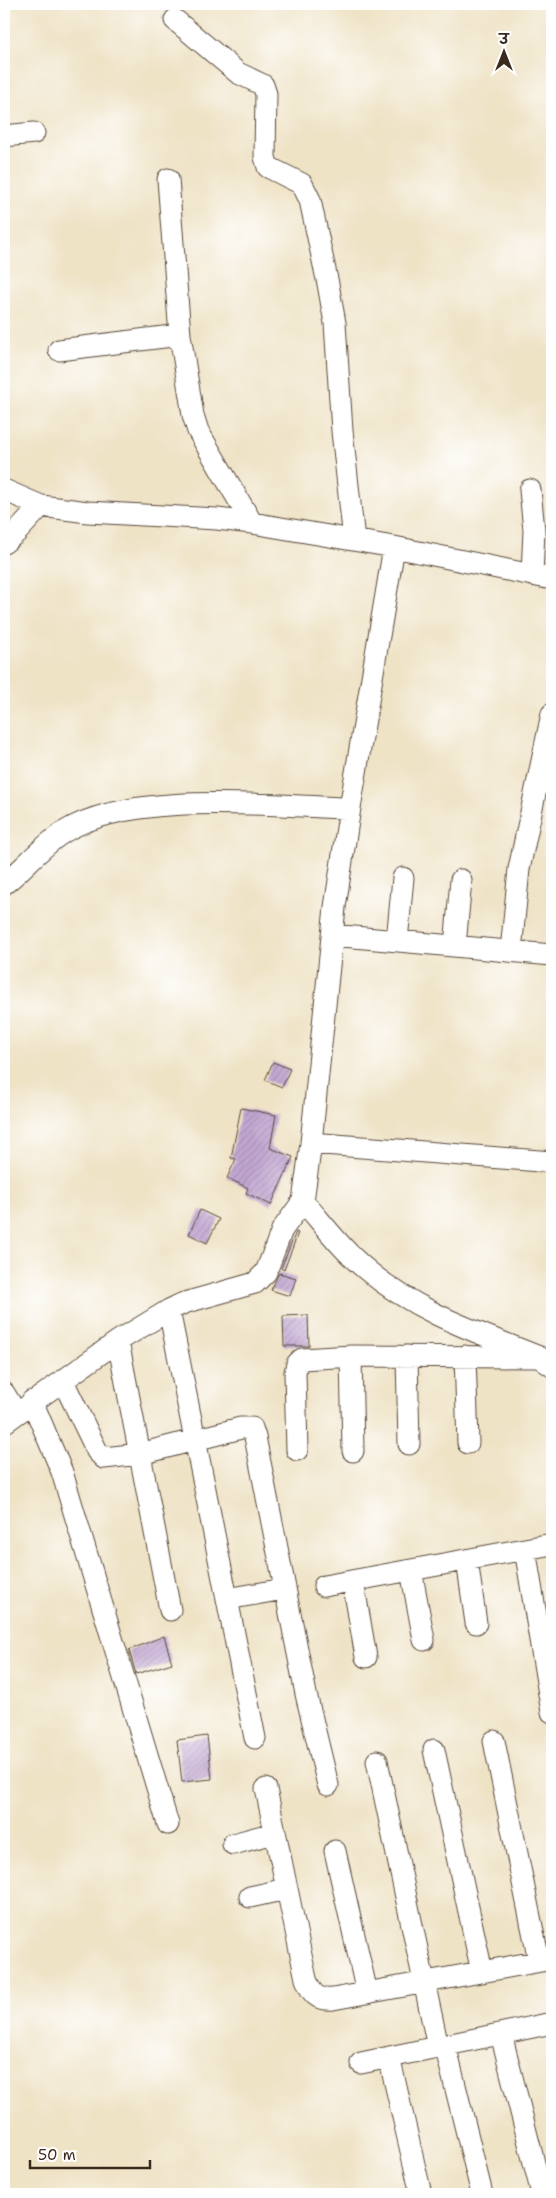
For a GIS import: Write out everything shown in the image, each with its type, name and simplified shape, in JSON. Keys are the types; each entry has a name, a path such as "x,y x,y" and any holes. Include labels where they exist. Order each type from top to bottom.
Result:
{"street":[{"path":"175,20 238,73 263,84 266,94 265,157 268,167 302,184 310,200 335,323 342,432 354,540"},
{"path":"4,136 34,133"},
{"path":"168,179 180,335 193,415 198,431 252,523"},
{"path":"59,350 180,335"},
{"path":"4,490 41,506 88,512 217,519 252,523 394,547 542,577 534,530 530,490"},
{"path":"4,544 21,529 41,506"},
{"path":"17,1413 118,1341 169,1310 184,1303 246,1287 261,1279 268,1267 282,1230 303,1201 312,1143 332,935 350,808 394,547"},
{"path":"511,951 519,869 549,751 552,714"},
{"path":"4,884 65,831 127,810 200,804 350,808"},
{"path":"397,941 403,878"},
{"path":"456,946 461,880"},
{"path":"332,935 552,955"},
{"path":"312,1143 552,1162"},
{"path":"303,1201 354,1259 385,1284 442,1319 546,1361"},
{"path":"169,1310 255,1738"},
{"path":"118,1341 170,1610"},
{"path":"350,1356 353,1451"},
{"path":"407,1356 409,1444"},
{"path":"296,1450 295,1372 297,1364 302,1358 465,1356 546,1361"},
{"path":"465,1356 468,1443"},
{"path":"63,1381 98,1451 104,1458 140,1454 242,1428 252,1428 306,1694 328,1784"},
{"path":"4,1393 62,1472 168,1824"},
{"path":"324,1586 552,1544"},
{"path":"525,1549 552,1712"},
{"path":"467,1560 476,1623"},
{"path":"411,1570 424,1640"},
{"path":"353,1581 366,1657"},
{"path":"227,1599 284,1589"},
{"path":"266,1789 306,1979 314,1995 319,1999 326,2000 367,1993 546,1960 494,1741"},
{"path":"434,1750 482,1972"},
{"path":"377,1761 423,1982 482,2194"},
{"path":"233,1844 274,1833"},
{"path":"335,1851 367,1993"},
{"path":"250,1896 286,1888"},
{"path":"361,2063 552,2023"},
{"path":"501,2034 542,2194"},
{"path":"389,2057 421,2194"}],"building":[{"path":"273,1062 290,1069 282,1087 265,1080"},
{"path":"241,1108 276,1115 270,1148 293,1157 271,1205 246,1193 248,1188 227,1178 236,1159 231,1158"},
{"path":"200,1210 219,1219 207,1243 189,1234"},
{"path":"296,1232 298,1233 284,1270 281,1268"},
{"path":"279,1273 296,1278 290,1296 271,1290"},
{"path":"308,1315 309,1346 284,1346 283,1316"},
{"path":"164,1636 172,1663 136,1674 129,1650"},
{"path":"207,1736 212,1779 182,1782 177,1740"}]}
